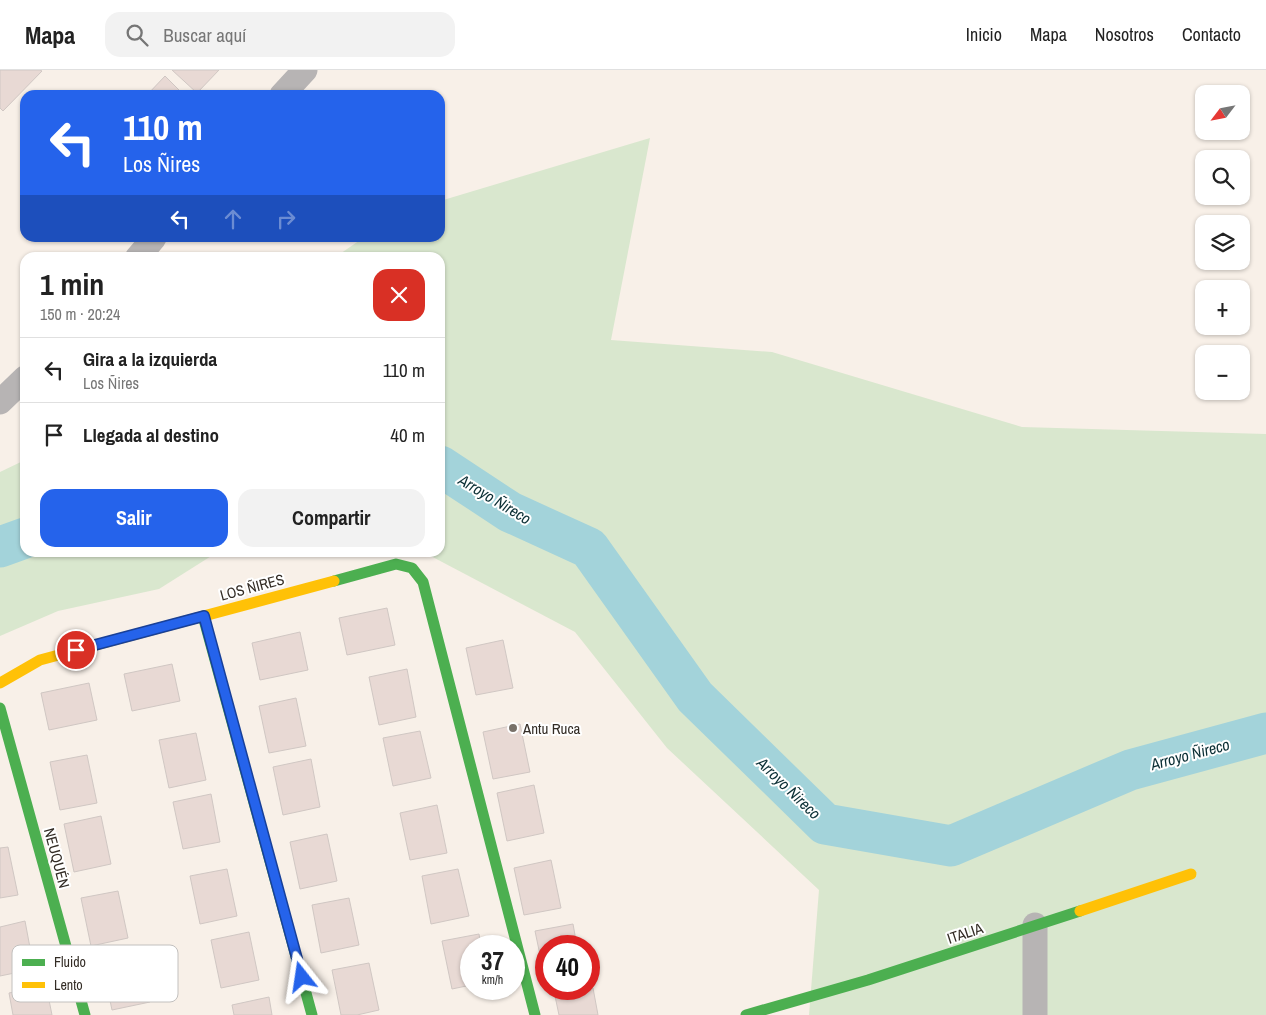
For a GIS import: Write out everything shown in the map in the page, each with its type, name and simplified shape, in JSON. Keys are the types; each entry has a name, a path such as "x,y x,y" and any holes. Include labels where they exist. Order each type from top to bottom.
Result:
{"street":[{"path":"286,90 303,70"},
{"path":"143,252 151,242"},
{"path":"0,402 20,383"},
{"name":"LOS ÑIRES","path":"0,683 40,660 396,564 412,568 423,582 535,1015"},
{"path":"204,616 312,1015"},
{"name":"NEUQUÉN","path":"0,708 66,945"},
{"name":"ITALIA","path":"746,1015 868,980 1191,874"},
{"path":"1035,925 1035,1015"},
{"name":"NEUQUÉN","path":"81,1002 85,1015"}],"green space":[{"path":"650,138 611,340 772,352 1022,427 1266,434 1266,1015 809,1015 819,890 667,748 575,632 433,557 445,557 445,252 343,252 357,242 445,242 445,200"},
{"path":"20,462 20,557 210,557 159,589 58,611 0,636 0,472"}],"building":[{"path":"0,70 42,71 23,90 20,90 20,94 3,111 0,108"},
{"path":"172,70 219,70 200,90 194,90"},
{"path":"165,76 179,90 152,90"},
{"path":"387,608 395,645 347,655 339,618"},
{"path":"300,632 308,670 260,680 252,643"},
{"path":"503,640 513,688 476,695 466,648"},
{"path":"172,664 180,701 132,711 124,674"},
{"path":"407,669 416,717 379,725 369,677"},
{"path":"89,683 97,720 49,730 41,693"},
{"path":"296,698 306,746 269,753 259,706"},
{"path":"520,724 530,772 493,779 483,732"},
{"path":"420,731 431,778 393,786 383,738"},
{"path":"196,733 206,780 169,788 159,740"},
{"path":"87,755 97,803 60,810 50,762"},
{"path":"311,759 320,807 283,815 273,767"},
{"path":"534,785 544,833 507,841 497,793"},
{"path":"211,794 220,842 183,849 173,802"},
{"path":"437,805 447,853 410,860 400,813"},
{"path":"101,816 111,864 74,872 64,824"},
{"path":"327,834 337,881 300,889 290,842"},
{"path":"8,847 18,895 0,898 0,848"},
{"path":"551,860 561,908 524,915 514,868"},
{"path":"227,869 237,916 200,924 190,876"},
{"path":"458,869 469,916 431,924 422,876"},
{"path":"118,891 128,938 91,945 81,898"},
{"path":"349,898 359,945 321,953 312,905"},
{"path":"25,921 30,945 12,945 12,974 0,976 0,927"},
{"path":"573,924 575,935 536,935 535,931"},
{"path":"249,932 259,980 221,988 211,940"},
{"path":"460,938 460,987 452,989 442,941"},
{"path":"369,963 379,1010 357,1015 341,1015 332,970"},
{"path":"12,992 12,1002 49,1002 52,1015 13,1015 9,993"},
{"path":"269,997 272,1015 234,1015 232,1005"},
{"path":"556,1000 595,1000 598,1015 559,1015"},
{"path":"110,1002 150,1002 112,1010"}],"waterway":[{"name":"Arroyo Ñireco","path":"445,469 510,512 589,548 695,697 825,824 951,846 1130,770 1266,733"},
{"name":"Arroyo Ñireco","path":"0,547 20,540"}],"traffic: fast":[{"path":"334,581 396,564 412,568 423,582 535,1015"},
{"path":"203,616 312,1015"},
{"path":"0,708 66,945"},
{"path":"746,1015 868,980 1080,911"},
{"path":"81,1002 85,1015"}],"traffic: slow":[{"path":"0,683 40,660 334,581"},
{"path":"1080,911 1191,874"}],"place":[{"name":"Antu Ruca","path":"513,728"}],"route":[{"path":"76,650 204,616 302,977"}]}
